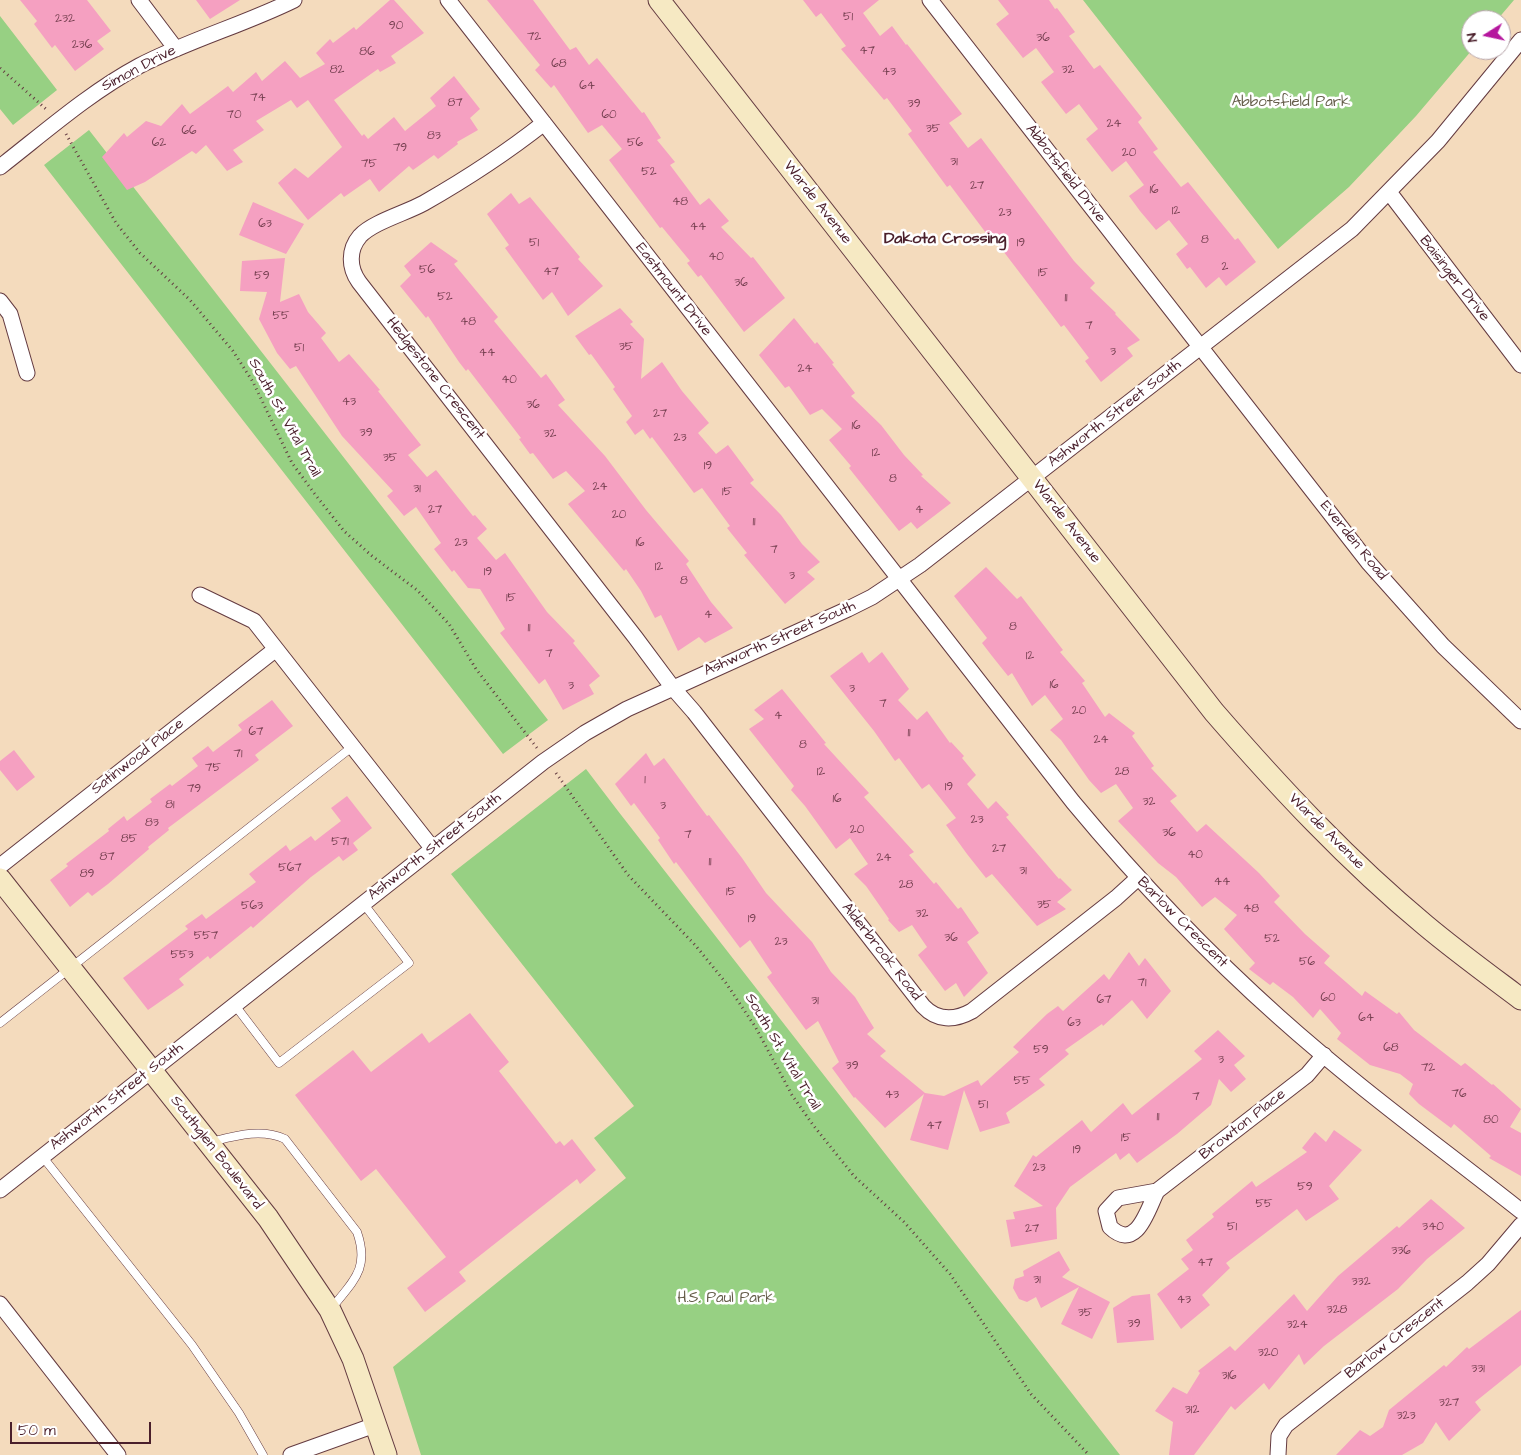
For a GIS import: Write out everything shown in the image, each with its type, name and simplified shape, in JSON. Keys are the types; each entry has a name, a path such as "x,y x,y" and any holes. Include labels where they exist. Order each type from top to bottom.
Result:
{"main road":[{"name":"Warde Avenue","path":"659,0 1214,712 1300,808 1346,854 1425,925 1521,999"},
{"name":"Southglen Boulevard","path":"0,880 268,1218 330,1310 353,1359 386,1455"}],"street":[{"path":"139,0 176,49"},
{"name":"Simon Drive","path":"0,166 104,86 139,66 294,0"},
{"name":"Eastmount Drive","path":"448,0 899,580"},
{"name":"Abbotsfield Drive","path":"930,0 1200,348"},
{"name":"Ashworth Street South","path":"0,1190 363,903 584,733 626,709 848,609 899,580 1032,479 1352,229 1438,141 1521,40"},
{"name":"Hedgestone Crescent","path":"544,122 520,142 459,182 422,204 365,231 353,247 352,267 359,282 635,637 672,688"},
{"name":"Baisinger Drive","path":"1389,192 1521,365"},
{"path":"0,301 10,314 27,373"},
{"name":"Everden Road","path":"1200,348 1399,598 1443,646 1521,721"},
{"name":"Barlow Crescent","path":"899,580 1073,802 1138,878 1218,960 1324,1055 1521,1211"},
{"path":"200,595 254,621 433,849"},
{"name":"Satinwood Place","path":"0,866 276,649"},
{"name":"Alderbrook Road","path":"672,688 700,720 923,1006 935,1016 951,1018 972,1011 1116,898 1138,878"},
{"name":"Browton Place","path":"1157,1191 1308,1075 1324,1055"},
{"name":"Barlow Crescent","path":"1278,1455 1278,1436 1286,1425 1467,1283 1488,1264 1521,1225"},
{"path":"0,1304 118,1455"},
{"path":"290,1455 375,1425"}],"lane":[{"path":"0,1023 352,747"},
{"path":"234,1004 279,1063 409,964 363,903"},
{"path":"207,1143 242,1135 265,1133 275,1134 285,1139 357,1232 363,1248 363,1264 352,1284 330,1310"},
{"path":"42,1156 196,1351 239,1413 263,1455"}],"path":[{"name":"South St. Vital Trail","path":"0,68 42,104 57,122 68,136 116,223 140,253 190,300 233,352 253,382 292,462 344,532 417,590 449,624 476,669 537,748"},
{"name":"South St. Vital Trail","path":"555,772 628,875 696,946 726,983 756,1028 792,1095 813,1125 854,1176 904,1222 950,1274 1031,1394 1089,1455"}],"green space":[{"name":"Abbotsfield Park","path":"1083,0 1514,0 1506,10 1461,10 1461,60 1464,60 1416,116 1349,187 1278,249"},
{"path":"0,16 57,90 13,125 0,109"},
{"path":"89,130 548,720 503,754 44,165"},
{"name":"H.S. Paul Park","path":"586,769 1120,1455 421,1455 393,1367 626,1178 594,1138 634,1106 451,874"}],"building":[{"path":"20,0 87,0 111,31 97,41 104,49 75,71 55,45 52,48 34,24 37,21"},
{"path":"196,0 240,0 210,19"},
{"path":"390,0 394,0 424,33 391,56 396,63 380,72 378,69 334,100 362,136 364,134 368,139 394,117 405,131 436,106 430,98 454,76 480,109 470,118 478,130 457,142 458,144 438,159 434,155 413,170 409,166 379,192 370,179 344,197 341,193 308,220 278,183 295,168 308,178 342,147 308,100 297,108 291,100 256,121 264,130 233,150 243,162 227,171 206,145 196,154 192,151 145,182 127,190 102,157 124,133 127,137 146,121 161,126 182,104 190,114 228,86 233,92 256,72 262,81 285,61 300,78 325,64 316,53 330,39 333,43 354,27 356,30"},
{"path":"487,0 533,0 570,50 576,47 589,65 597,58 642,113 644,112 661,138 657,140 675,162 670,165 700,205 709,198 729,221 721,227 751,258 753,257 785,298 744,332 701,275 698,277 687,263 690,261 662,227 660,228 609,160 622,149 602,125 588,133 554,85 551,88 535,70 540,65"},
{"path":"803,0 879,0 863,13 880,36 892,26 962,114 949,123 968,148 981,138 1074,261 1095,283 1090,288 1140,340 1127,348 1133,356 1101,382 1085,361 1089,358 1064,325 1061,327 950,185 947,187 908,134 912,131 887,98 884,100 841,49 846,46 821,13 816,17"},
{"path":"998,0 1049,0 1055,9 1057,8 1075,32 1069,36 1094,69 1100,65 1142,118 1138,122 1158,149 1153,152 1181,187 1188,182 1235,240 1238,238 1256,262 1226,286 1219,277 1206,288 1190,267 1187,269 1176,254 1188,244 1169,220 1156,230 1129,196 1144,185 1126,161 1112,172 1086,139 1098,129 1079,104 1066,114 1041,82 1054,72 1036,48 1023,58 996,24 1009,14"},
{"path":"511,193 519,204 530,197 580,257 578,259 603,286 568,316 552,292 543,300 505,248 509,245 487,214"},
{"path":"253,202 304,224 286,254 239,235"},
{"path":"431,242 458,261 454,264 498,317 494,321 541,378 546,374 565,400 558,405 605,456 646,510 689,561 686,564 711,602 733,628 705,643 699,637 678,651 661,615 655,618 641,591 626,569 624,571 568,504 585,491 566,471 553,479 533,453 530,454 519,439 521,438 468,369 466,371 459,362 428,316 426,318 400,286 411,275 404,266"},
{"path":"285,258 280,302 299,294 308,312 326,333 321,338 339,362 349,354 380,390 378,391 421,445 408,455 427,477 436,470 473,516 475,515 487,529 477,538 496,560 505,553 547,612 575,641 573,643 600,676 589,685 594,694 563,710 545,679 539,684 500,633 505,629 480,589 468,588 454,570 452,572 434,549 441,543 416,507 404,516 387,496 393,491 342,436 296,366 290,369 277,353 259,319 267,292 240,291 242,261"},
{"path":"620,308 633,322 630,324 644,339 641,379 662,362 682,391 709,423 698,433 716,454 728,445 754,480 750,483 781,515 802,544 820,562 807,572 815,579 785,604 744,555 747,553 727,528 730,526 702,488 694,493 652,437 650,439 643,429 635,435 626,422 632,416 613,389 615,387 575,336"},
{"path":"794,318 815,344 817,342 834,363 832,364 855,393 851,396 881,425 904,455 923,475 921,476 951,503 917,529 911,522 899,531 849,468 851,466 829,440 842,429 822,409 810,415 789,386 785,388 759,355"},
{"path":"986,567 1017,599 1021,596 1063,650 1060,652 1085,681 1082,683 1105,717 1109,713 1135,733 1132,736 1154,766 1151,768 1177,796 1170,801 1197,832 1206,824 1259,873 1280,896 1274,902 1305,934 1330,956 1324,963 1362,996 1365,991 1397,1014 1399,1012 1414,1030 1461,1066 1465,1063 1493,1084 1521,1109 1510,1127 1521,1133 1521,1176 1489,1158 1491,1156 1454,1124 1451,1128 1419,1104 1409,1094 1413,1084 1400,1074 1370,1065 1337,1039 1341,1033 1320,1009 1313,1018 1293,997 1273,982 1270,985 1249,969 1255,963 1224,929 1237,915 1215,897 1202,907 1176,877 1158,863 1118,821 1133,808 1116,784 1101,793 1089,780 1061,740 1050,730 1063,719 1045,695 1032,706 1012,673 1008,676 982,643 987,638 954,596"},
{"path":"862,652 869,663 882,652 909,689 898,700 917,720 927,711 950,743 964,756 962,758 976,775 967,784 988,809 996,801 1009,815 1006,817 1059,879 1072,890 1057,902 1066,909 1037,926 992,874 986,878 946,825 956,818 929,784 922,789 899,758 895,761 874,731 830,676"},
{"path":"782,689 826,743 824,744 869,793 864,797 914,852 909,855 934,884 936,882 958,909 961,907 979,933 967,942 988,973 964,997 956,983 945,991 918,955 927,947 912,925 899,932 888,920 866,886 854,874 868,864 850,838 836,849 791,790 794,786 749,729 764,719 754,710"},
{"path":"272,700 293,726 255,755 259,760 168,828 169,830 148,847 149,849 108,884 92,896 88,892 70,907 50,880 68,866 66,864 109,831 108,829 124,816 127,821 152,802 150,799 170,784 172,786 198,766 192,758 208,746 213,752 242,730 238,725"},
{"path":"14,750 35,777 17,791 0,770 0,761"},
{"path":"646,753 654,766 664,758 707,816 709,815 742,858 766,893 812,942 831,972 855,997 874,1028 867,1034 886,1051 880,1056 925,1093 944,1096 978,1080 981,1086 1019,1052 1013,1047 1047,1014 1058,1006 1063,1011 1104,974 1109,980 1129,952 1139,966 1145,958 1171,991 1147,1019 1132,1000 1103,1026 1102,1024 1065,1050 1069,1054 1039,1079 1045,1085 1006,1113 1010,1123 980,1132 964,1090 948,1150 910,1140 924,1094 885,1128 854,1098 832,1068 839,1062 818,1021 806,1030 767,977 772,973 750,940 740,948 676,862 674,864 658,840 660,838 634,803 631,806 615,784"},
{"path":"347,796 372,828 353,843 358,850 343,861 339,856 311,877 253,928 251,926 210,959 208,956 179,979 184,985 148,1010 123,978 188,929 185,926 202,914 206,919 256,882 249,874 286,845 290,851 311,836 315,841 341,821 331,808"},
{"path":"470,1013 509,1062 499,1071 556,1144 560,1141 564,1146 572,1139 596,1170 580,1184 577,1179 459,1272 466,1281 425,1312 407,1288 446,1257 376,1169 361,1181 295,1095 353,1050 371,1072 422,1033 429,1043"},
{"path":"1218,1030 1245,1056 1234,1065 1246,1079 1231,1092 1219,1079 1211,1105 1177,1134 1137,1163 1129,1153 1120,1160 1116,1153 1070,1187 1056,1208 1057,1239 1011,1247 1006,1220 1015,1219 1013,1212 1043,1206 1014,1186 1033,1155 1036,1157 1082,1120 1091,1132 1123,1103 1132,1115 1202,1059 1194,1051"},
{"path":"1334,1130 1362,1150 1329,1186 1339,1199 1306,1221 1297,1209 1226,1263 1230,1268 1202,1295 1210,1305 1181,1329 1157,1294 1189,1269 1181,1259 1193,1250 1186,1240 1214,1217 1212,1214 1252,1181 1256,1187 1307,1152 1302,1148 1315,1132 1326,1142"},
{"path":"1431,1199 1465,1228 1427,1259 1398,1289 1324,1346 1304,1365 1299,1354 1269,1390 1264,1383 1235,1410 1231,1406 1194,1455 1169,1455 1173,1422 1155,1411 1173,1387 1187,1394 1200,1373 1198,1371 1230,1346 1235,1351 1294,1294 1307,1311 1338,1276 1397,1226 1399,1228"},
{"path":"1059,1251 1070,1270 1062,1277 1110,1302 1092,1339 1061,1324 1079,1287 1041,1308 1036,1297 1027,1302 1019,1299 1013,1288 1015,1279 1024,1276 1023,1271"},
{"path":"1150,1294 1154,1340 1117,1343 1113,1308 1132,1296"},
{"path":"1521,1310 1521,1365 1475,1402 1481,1410 1449,1441 1436,1422 1423,1443 1402,1455 1336,1455 1360,1430 1370,1436 1383,1427 1389,1410 1444,1365 1446,1367 1467,1347 1469,1349"}],"district":[{"name":"Dakota Crossing","path":"945,240"}]}
